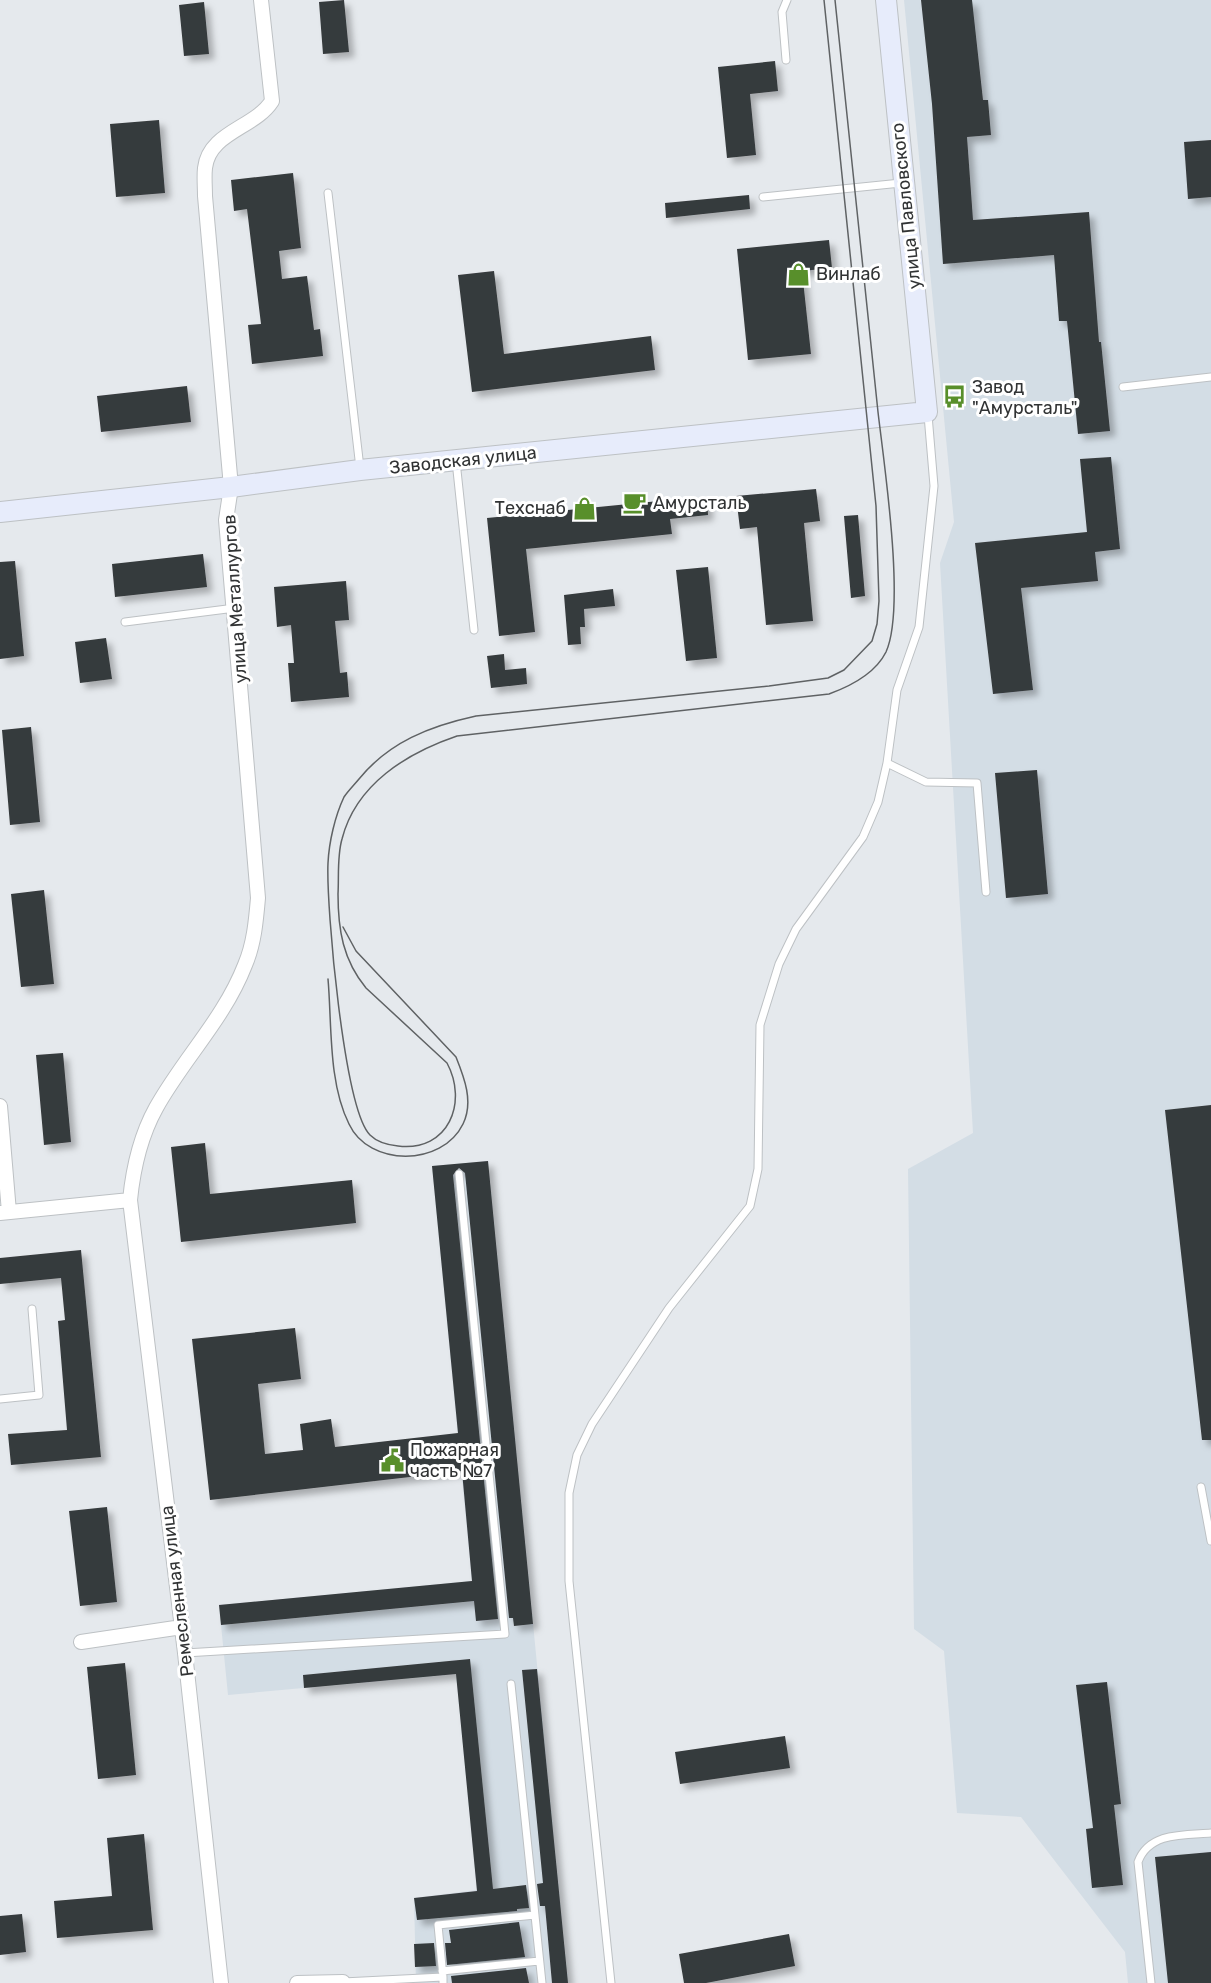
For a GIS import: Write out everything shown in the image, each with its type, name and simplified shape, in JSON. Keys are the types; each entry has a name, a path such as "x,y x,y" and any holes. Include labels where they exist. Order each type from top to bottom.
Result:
{"street":[{"name":"улица Металлургов","path":"130,1200 132,1174 155,1110 229,999 245,966 254,935 258,898 226,520 231,487 205,196 205,166 215,144 264,114 272,101 261,0"},
{"name":"улица Павловского","path":"886,0 927,412"},
{"name":"Заводская улица","path":"0,512 231,487 360,470 927,412"},
{"path":"0,1106 5,1213 130,1200"},
{"name":"Ремесленная улица","path":"130,1200 185,1653 220,1983"},
{"path":"81,1642 182,1627"},
{"path":"297,1983 343,1982"}],"lane":[{"path":"786,60 782,12 787,0"},
{"path":"763,197 904,183"},
{"path":"328,193 360,470"},
{"path":"1123,387 1211,378"},
{"path":"611,1983 569,1581 569,1493 577,1455 592,1424 669,1308 750,1206 758,1169 760,1025 778,964 796,929 862,837 878,802 887,763 897,690 919,627 926,583 934,486 927,412"},
{"path":"456,461 474,630"},
{"path":"125,622 235,608"},
{"path":"887,763 926,782 977,783 986,892"},
{"path":"185,1653 505,1634 459,1174"},
{"path":"0,1399 39,1395 32,1309"},
{"path":"1201,1487 1211,1541"},
{"path":"511,1684 542,1983"},
{"path":"1151,1983 1138,1862 1142,1850 1155,1840 1211,1833"},
{"path":"443,1977 438,1925 535,1915"},
{"path":"343,1982 443,1977 539,1961"}],"shaded area":[{"path":"904,0 1211,0 1211,1983 1128,1983 1125,1952 1021,1817 957,1813 944,1651 914,1629 908,1169 973,1133 940,563 954,522"},
{"path":"488,1161 568,1983 416,1983 414,1898 477,1890 456,1674 228,1695 219,1605 472,1581 432,1166"}],"building":[{"path":"344,0 349,52 323,54 319,2"},
{"path":"921,0 972,0 983,100 988,100 991,135 967,137 973,220 1089,212 1099,342 1101,342 1110,431 1078,434 1067,321 1059,321 1054,255 943,264 932,104"},
{"path":"204,2 209,54 184,56 179,5"},
{"path":"775,61 778,91 750,94 756,155 727,158 718,67"},
{"path":"159,120 165,193 116,197 110,124"},
{"path":"1211,140 1211,197 1188,199 1184,142"},
{"path":"293,173 301,248 279,251 282,279 307,276 314,330 320,329 323,356 252,364 248,325 261,324 247,209 234,211 231,180"},
{"path":"749,195 750,209 666,218 665,203"},
{"path":"829,240 832,268 802,271 811,354 748,360 737,249"},
{"path":"494,271 504,354 651,336 655,370 472,392 458,275"},
{"path":"187,386 191,422 101,432 97,396"},
{"path":"1111,457 1120,549 1095,552 1098,581 1021,588 1033,690 993,694 975,543 1087,532 1080,459"},
{"path":"816,489 820,521 804,523 813,621 766,625 757,527 740,529 736,496"},
{"path":"707,499 708,515 670,519 672,534 526,549 535,632 499,636 487,518 669,500 669,503"},
{"path":"858,515 865,596 851,598 844,516"},
{"path":"203,554 207,587 115,597 112,564"},
{"path":"15,561 24,656 0,659 0,562"},
{"path":"708,567 717,658 686,661 676,570"},
{"path":"346,581 349,620 335,621 340,673 347,672 349,697 291,702 288,663 294,663 291,625 277,627 274,587"},
{"path":"613,589 615,606 584,609 585,627 580,627 581,644 568,645 564,595"},
{"path":"106,638 112,679 80,683 75,642"},
{"path":"504,654 505,670 526,668 527,684 491,688 487,656"},
{"path":"31,727 40,822 10,825 2,730"},
{"path":"1037,770 1048,894 1006,898 995,773"},
{"path":"44,890 54,984 21,987 11,894"},
{"path":"63,1053 71,1142 44,1145 36,1055"},
{"path":"1211,1105 1211,1440 1202,1440 1165,1110"},
{"path":"205,1143 210,1194 352,1180 356,1223 181,1242 171,1147"},
{"path":"488,1161 533,1624 514,1626 513,1618 509,1618 465,1173 459,1168 453,1175 498,1619 476,1621 474,1601 221,1625 219,1605 472,1581 462,1471 210,1500 192,1339 295,1328 301,1379 258,1384 265,1454 303,1450 300,1424 331,1419 335,1447 458,1433 432,1166"},
{"path":"81,1250 101,1457 11,1465 8,1434 67,1430 58,1321 65,1320 61,1278 0,1284 0,1258"},
{"path":"107,1507 117,1602 80,1606 69,1511"},
{"path":"470,1659 493,1889 526,1885 529,1908 417,1920 414,1898 477,1891 456,1674 304,1688 303,1675"},
{"path":"125,1663 136,1775 98,1779 87,1667"},
{"path":"537,1669 568,1983 552,1983 545,1906 540,1906 537,1884 543,1883 522,1670"},
{"path":"1107,1682 1121,1804 1114,1805 1123,1885 1092,1888 1086,1829 1093,1828 1076,1685"},
{"path":"785,1736 790,1768 680,1784 675,1752"},
{"path":"144,1834 153,1930 57,1938 54,1901 112,1896 107,1838"},
{"path":"1211,1852 1211,1983 1168,1983 1155,1857"},
{"path":"22,1914 26,1952 0,1955 0,1916"},
{"path":"519,1922 525,1957 447,1965 445,1943 451,1943 449,1930"},
{"path":"789,1934 795,1966 706,1983 684,1983 679,1954"},
{"path":"434,1943 436,1966 415,1967 414,1944"},
{"path":"526,1968 529,1983 452,1983 451,1976"}],"tram line":[{"path":"824,0 876,506 879,601 877,624 872,641 844,670 828,678 476,716 412,737 397,745 371,766 344,797 338,812 330,846 328,886 338,1005 352,1088 361,1118 370,1135 383,1143 416,1146 430,1141 441,1133 449,1121 454,1108 455,1093 453,1078 447,1063 366,988 352,967 343,944 338,907 340,846 349,819 371,787 402,762 457,736 829,694 869,673 886,652 892,631 894,603 892,535 835,0"},
{"path":"328,979 332,1053 337,1090 349,1124 359,1138 372,1148 388,1154 406,1156 423,1154 439,1148 453,1138 463,1124 468,1107 467,1090 456,1057 356,951 343,927"}],"place":[{"name":"Винлаб","path":"798,274"},
{"name":"Завод \"Амурсталь\"","path":"954,397"},
{"name":"Амурсталь","path":"635,503"},
{"name":"Техснаб","path":"584,508"},
{"name":"Пожарная часть №7","path":"392,1460"}]}
